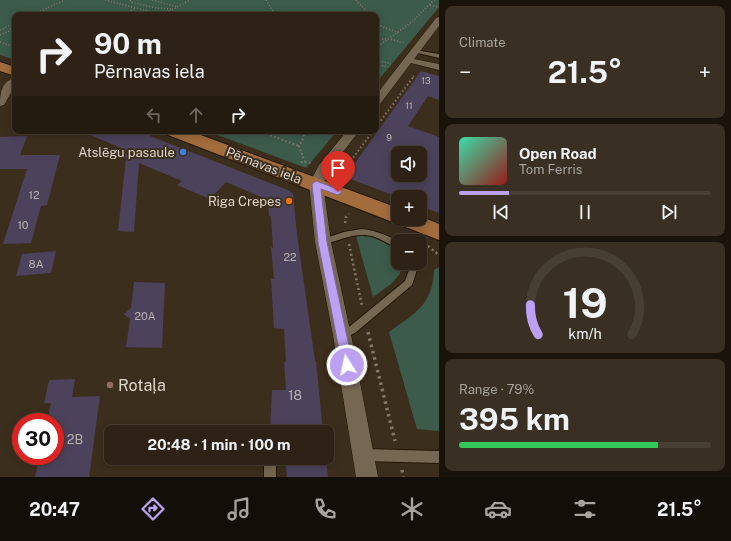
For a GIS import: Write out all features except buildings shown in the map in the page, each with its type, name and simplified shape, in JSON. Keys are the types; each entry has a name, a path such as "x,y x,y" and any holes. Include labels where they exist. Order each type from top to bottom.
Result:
{"main road":[{"path":"0,66 12,71"},
{"name":"Pērnavas iela","path":"182,134 391,213"},
{"path":"423,226 439,232"}],"street":[{"path":"379,98 408,60 414,48 439,20"},
{"path":"408,60 439,68"},
{"path":"0,103 3,90 12,83"},
{"path":"351,134 324,168 316,184 323,242 342,335 367,477"}],"lane":[{"path":"414,48 439,56"},
{"path":"323,242 346,233 362,231 383,236 391,241"},
{"path":"342,335 352,330 364,318 409,284 413,270"},
{"path":"363,455 439,457"},
{"path":"270,465 270,477"}],"path":[{"path":"39,12 65,0"},
{"path":"105,0 152,12"},
{"path":"113,2 117,0"},
{"path":"130,0 131,2 156,8 173,10"},
{"path":"152,0 178,7"},
{"path":"169,12 190,0"},
{"path":"266,0 273,12"},
{"path":"356,0 367,12"},
{"path":"379,46 399,33 434,0"},
{"path":"430,5 439,7"},
{"path":"129,12 136,8"},
{"path":"0,30 12,24"},
{"path":"379,24 399,33"},
{"path":"0,35 9,31 11,28 7,26"},
{"path":"379,39 390,39 414,48"},
{"path":"0,42 12,46"},
{"path":"379,61 395,65"},
{"path":"379,65 392,69"},
{"path":"379,123 416,73"},
{"path":"267,134 299,146 305,162"},
{"path":"299,146 304,137 304,134"},
{"path":"341,174 371,134"},
{"path":"354,214 349,214 344,219 346,233 364,318 403,477"}],"green space":[{"path":"0,0 439,0 439,7 379,79 379,12 12,12 12,59 0,55"},
{"path":"215,134 334,134 306,168"},
{"path":"365,235 387,244 391,247 391,270 400,270 400,274 391,284 373,297 356,236"},
{"path":"439,267 439,431 417,429 389,332 414,314 426,300 433,282 434,270"}],"place":[{"name":"Atslēgu pasaule","path":"183,152"},
{"name":"Riga Crepes","path":"289,201"},
{"name":"Rotaļa","path":"110,385"}],"route":[{"path":"338,192 316,184 323,242 347,365"}]}
